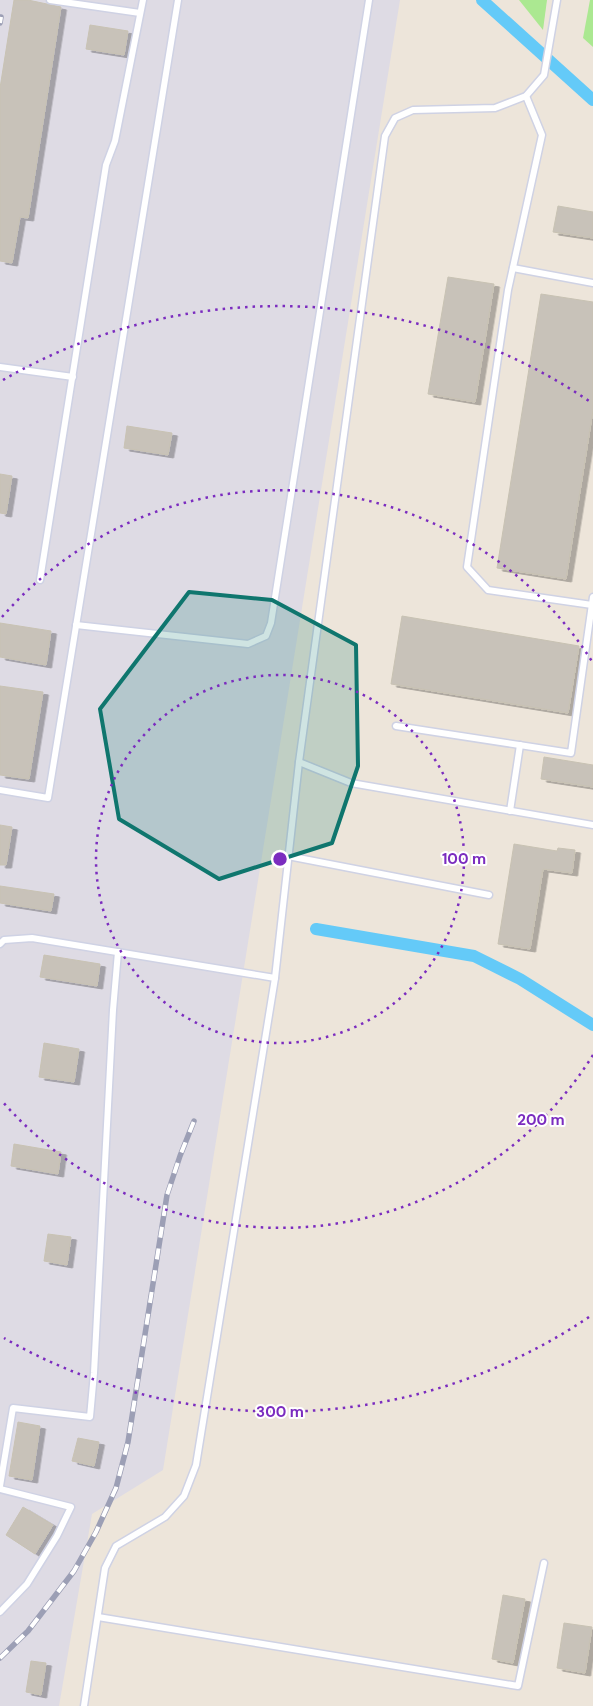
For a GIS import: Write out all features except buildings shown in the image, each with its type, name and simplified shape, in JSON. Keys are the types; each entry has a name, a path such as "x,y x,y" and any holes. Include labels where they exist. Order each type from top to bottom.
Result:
{"lane":[{"path":"50,0 140,13"},
{"path":"40,580 106,165 115,141 143,0"},
{"path":"0,790 48,798 178,0"},
{"path":"76,625 248,644 266,636 271,623 370,0"},
{"path":"84,1706 105,1568 116,1546 165,1517 184,1496 196,1466 275,978 299,762 385,136 395,118 413,110 495,108 526,96 544,75 557,0"},
{"path":"526,96 542,135 506,300 467,567 488,590 592,605"},
{"path":"513,268 593,283"},
{"path":"0,367 73,377"},
{"path":"396,726 571,753 593,597"},
{"path":"510,811 520,745"},
{"path":"299,762 351,783 593,825"},
{"path":"288,856 489,895"},
{"path":"0,944 4,940 32,938 275,978"},
{"path":"0,1612 28,1584 57,1536 71,1507 0,1487 13,1408 90,1417 94,1373 113,1010 118,952"},
{"path":"98,1617 518,1686 544,1563"}],"highlighted area":[{"path":"189,592 272,600 356,645 358,766 332,843 219,879 119,819 100,709"}],"shaded area":[{"path":"0,0 400,0 163,1470 92,1514 59,1706 0,1706"}],"green space":[{"path":"519,0 547,0 543,30"},
{"path":"590,0 593,0 593,47 583,38"}],"waterway":[{"path":"482,0 593,100"},
{"path":"316,929 474,956 520,979 593,1025"}],"railway":[{"path":"0,23 1,17"},
{"path":"0,1658 28,1631 74,1571 96,1532 116,1488 128,1442 167,1195 194,1121"}]}
